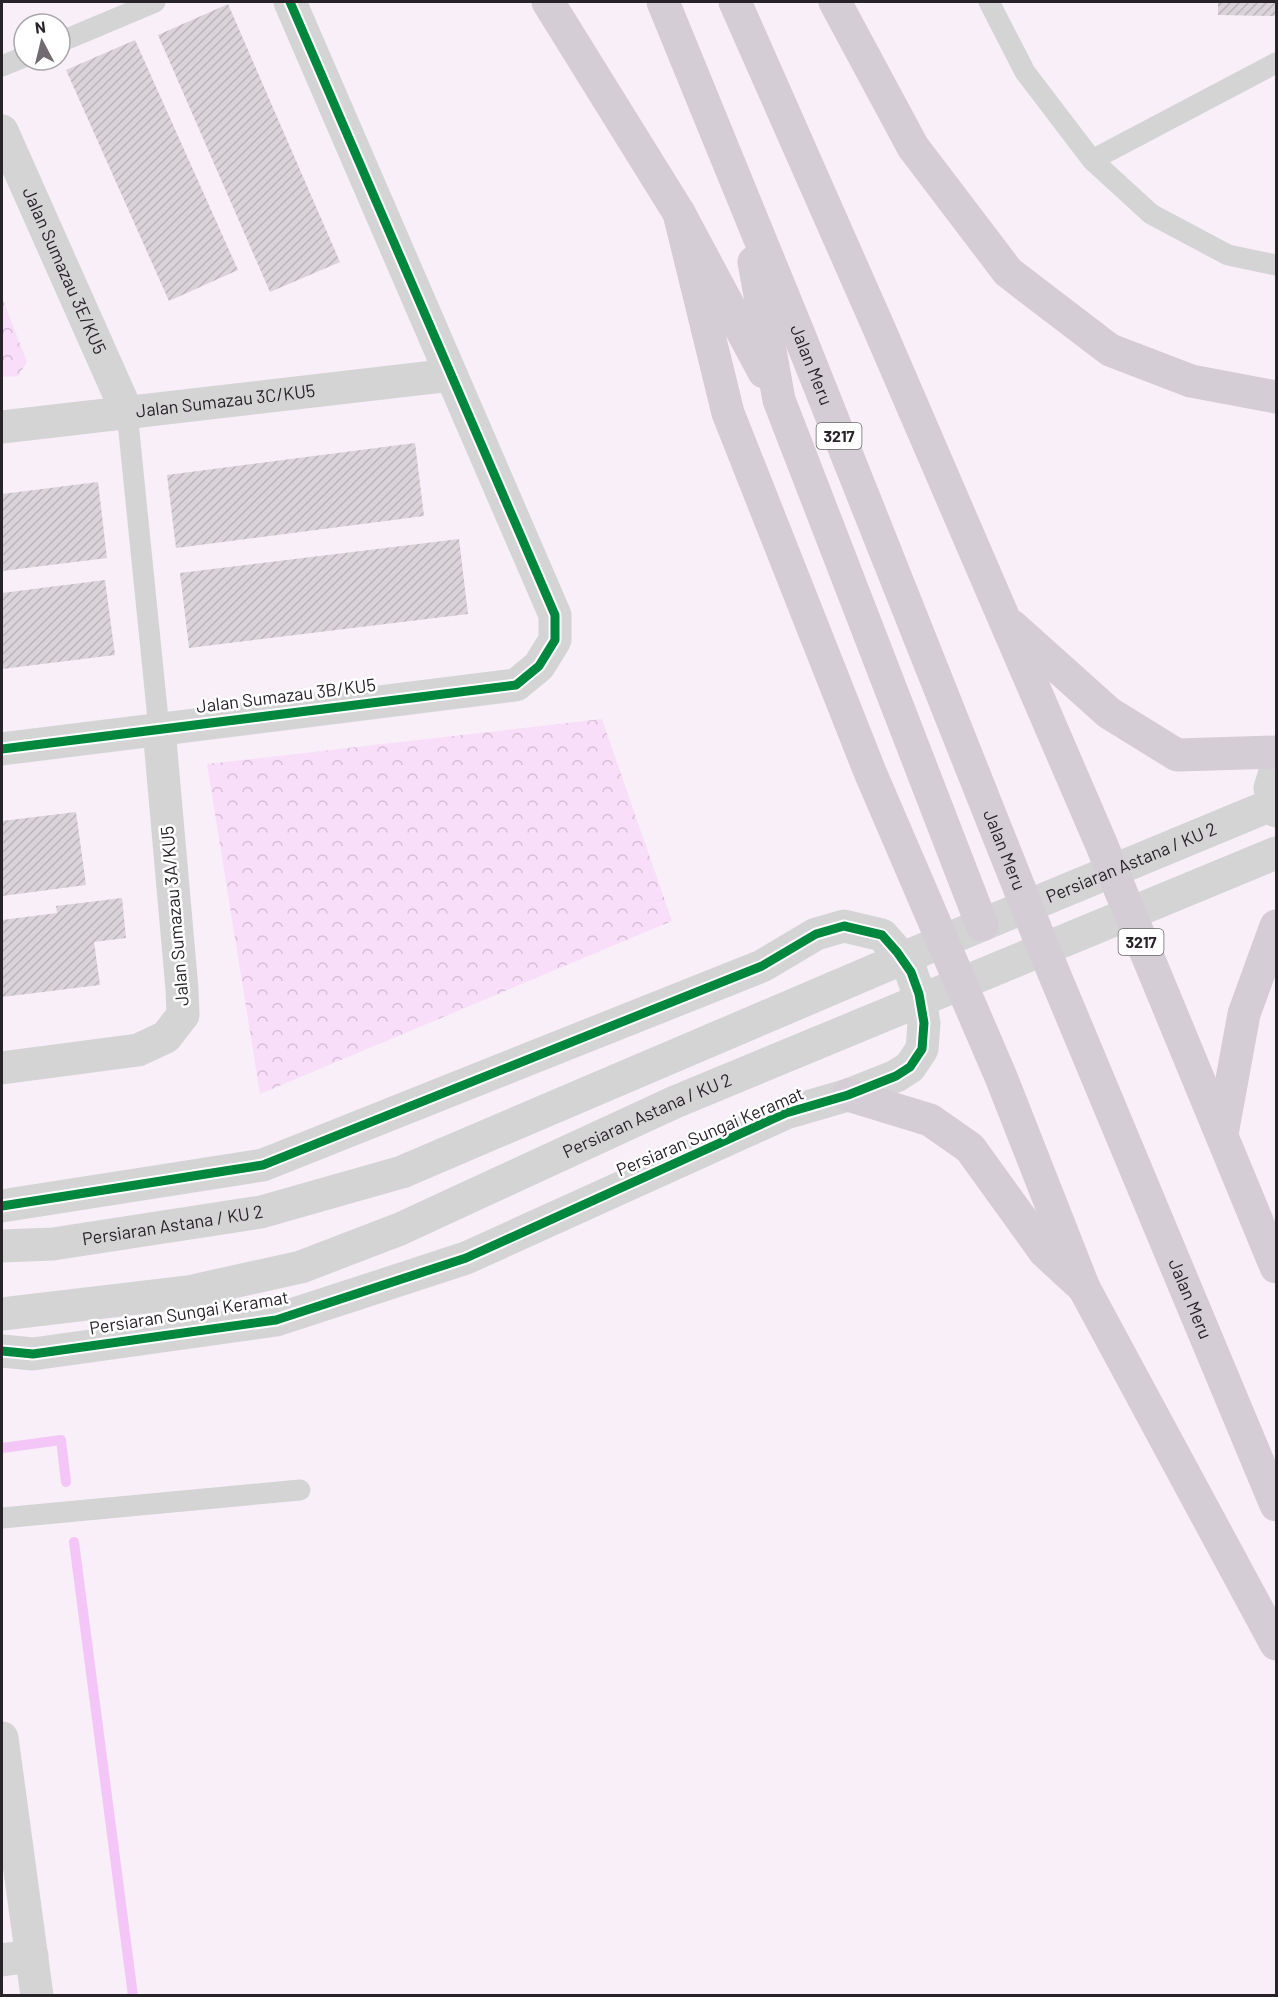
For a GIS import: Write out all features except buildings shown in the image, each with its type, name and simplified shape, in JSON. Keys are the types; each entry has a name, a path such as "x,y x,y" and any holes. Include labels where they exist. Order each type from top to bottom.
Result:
{"highway":[{"path":"548,2 679,213 779,400"},
{"name":"Jalan Meru","path":"663,2 741,190 1038,935 1276,1505"},
{"name":"3217","path":"735,2 878,326 1100,841 1276,1267"},
{"path":"835,2 913,147 1008,272 1110,350 1191,381 1276,397"},
{"name":"Jalan Meru","path":"741,190 779,400 982,925"},
{"path":"679,213 728,413 870,772 1001,1077 1084,1288 1276,1644"},
{"path":"1004,619 1108,713 1177,755 1276,752"},
{"path":"1222,1134 1244,1014 1276,926"},
{"path":"848,1095 930,1120 970,1148 1045,1252 1084,1288"}],"street":[{"path":"290,2 451,375"},
{"name":"Jalan Sumazau 3E/KU5","path":"2,131 127,412"},
{"name":"Jalan Sumazau 3C/KU5","path":"2,427 451,375"},
{"name":"Jalan Sumazau 3B/KU5","path":"2,749 516,685 539,666 555,640 555,615 451,375"},
{"name":"Jalan Sumazau 3A/KU5","path":"2,1068 138,1050 166,1037 183,1015 159,729"},
{"path":"1276,769 1269,788 1276,810"},
{"name":"Persiaran Astana / KU 2","path":"2,1246 52,1244 261,1212 402,1172 982,925 1276,803"},
{"name":"Persiaran Astana / KU 2","path":"2,1314 188,1292 301,1267 400,1229 675,1102 1276,853"},
{"path":"982,925 1001,968"},
{"name":"Persiaran Sungai Keramat","path":"2,1206 263,1165 762,966 816,934 844,926 882,935 911,972 919,994 924,1023 922,1048 910,1067 896,1076 848,1095 786,1113 466,1258 276,1320 33,1354 2,1351"},
{"path":"2,1738 16,1958 37,1995"}],"lane":[{"path":"72,37 155,2"},
{"path":"989,2 1025,72 1092,160 1151,214 1228,255 1276,265"},
{"path":"1092,160 1276,63"},
{"path":"127,412 159,729"},
{"path":"2,1518 300,1490"}],"green space":[{"path":"2,297 27,362 18,376 2,377"},
{"path":"602,719 672,921 260,1094 207,764"}],"waterway":[{"path":"2,1448 61,1440 66,1482"},
{"path":"74,1542 133,1996"}],"cycle path":[{"path":"2,749 516,685 539,666 555,640 555,615 290,2"},
{"path":"2,1206 263,1165 762,966 816,934 844,926 882,935 911,972 919,994 924,1023 922,1049 910,1067 896,1076 848,1095 786,1113 466,1258 276,1320 33,1354 2,1351"}]}
